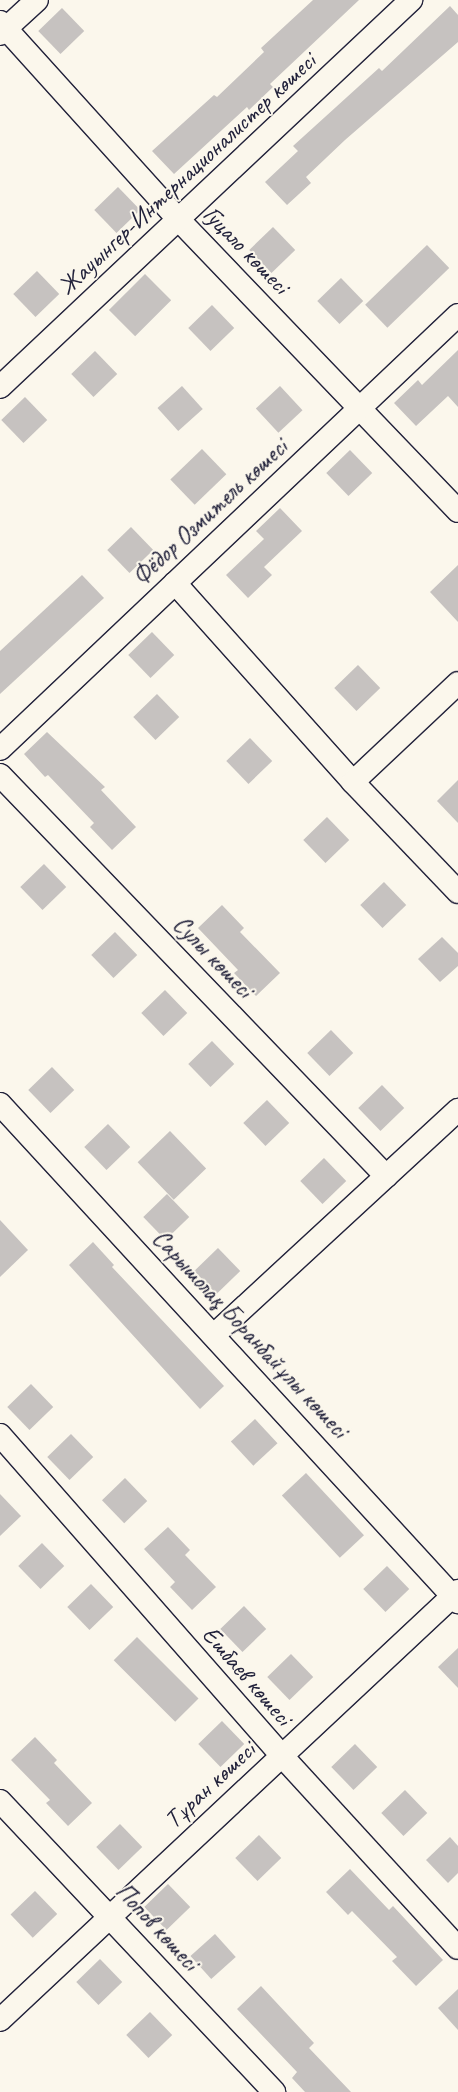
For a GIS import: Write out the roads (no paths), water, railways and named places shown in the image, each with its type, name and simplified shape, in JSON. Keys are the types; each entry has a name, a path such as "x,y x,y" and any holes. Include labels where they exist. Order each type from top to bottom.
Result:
{"street":[{"path":"2,28 37,0"},
{"name":"Жауынгер-Интернационалистер көшесі","path":"0,387 411,0"},
{"name":"Гуцало көшесі","path":"2,28 179,220 458,511"},
{"name":"Фёдор Озмитель көшесі","path":"0,749 458,315"},
{"path":"175,583 353,782 458,892"},
{"path":"353,782 458,683"},
{"name":"Сулы көшесі","path":"0,775 386,1176"},
{"name":"Сарышолақ Боранбайұлы көшесі","path":"0,1104 456,1596"},
{"path":"214,1335 458,1110"},
{"name":"Ешбаев көшесі","path":"0,1435 282,1756 458,1948"},
{"name":"Тұран көшесі","path":"0,2020 108,1915 456,1596"},
{"name":"Попов көшесі","path":"0,1800 274,2092"}]}
